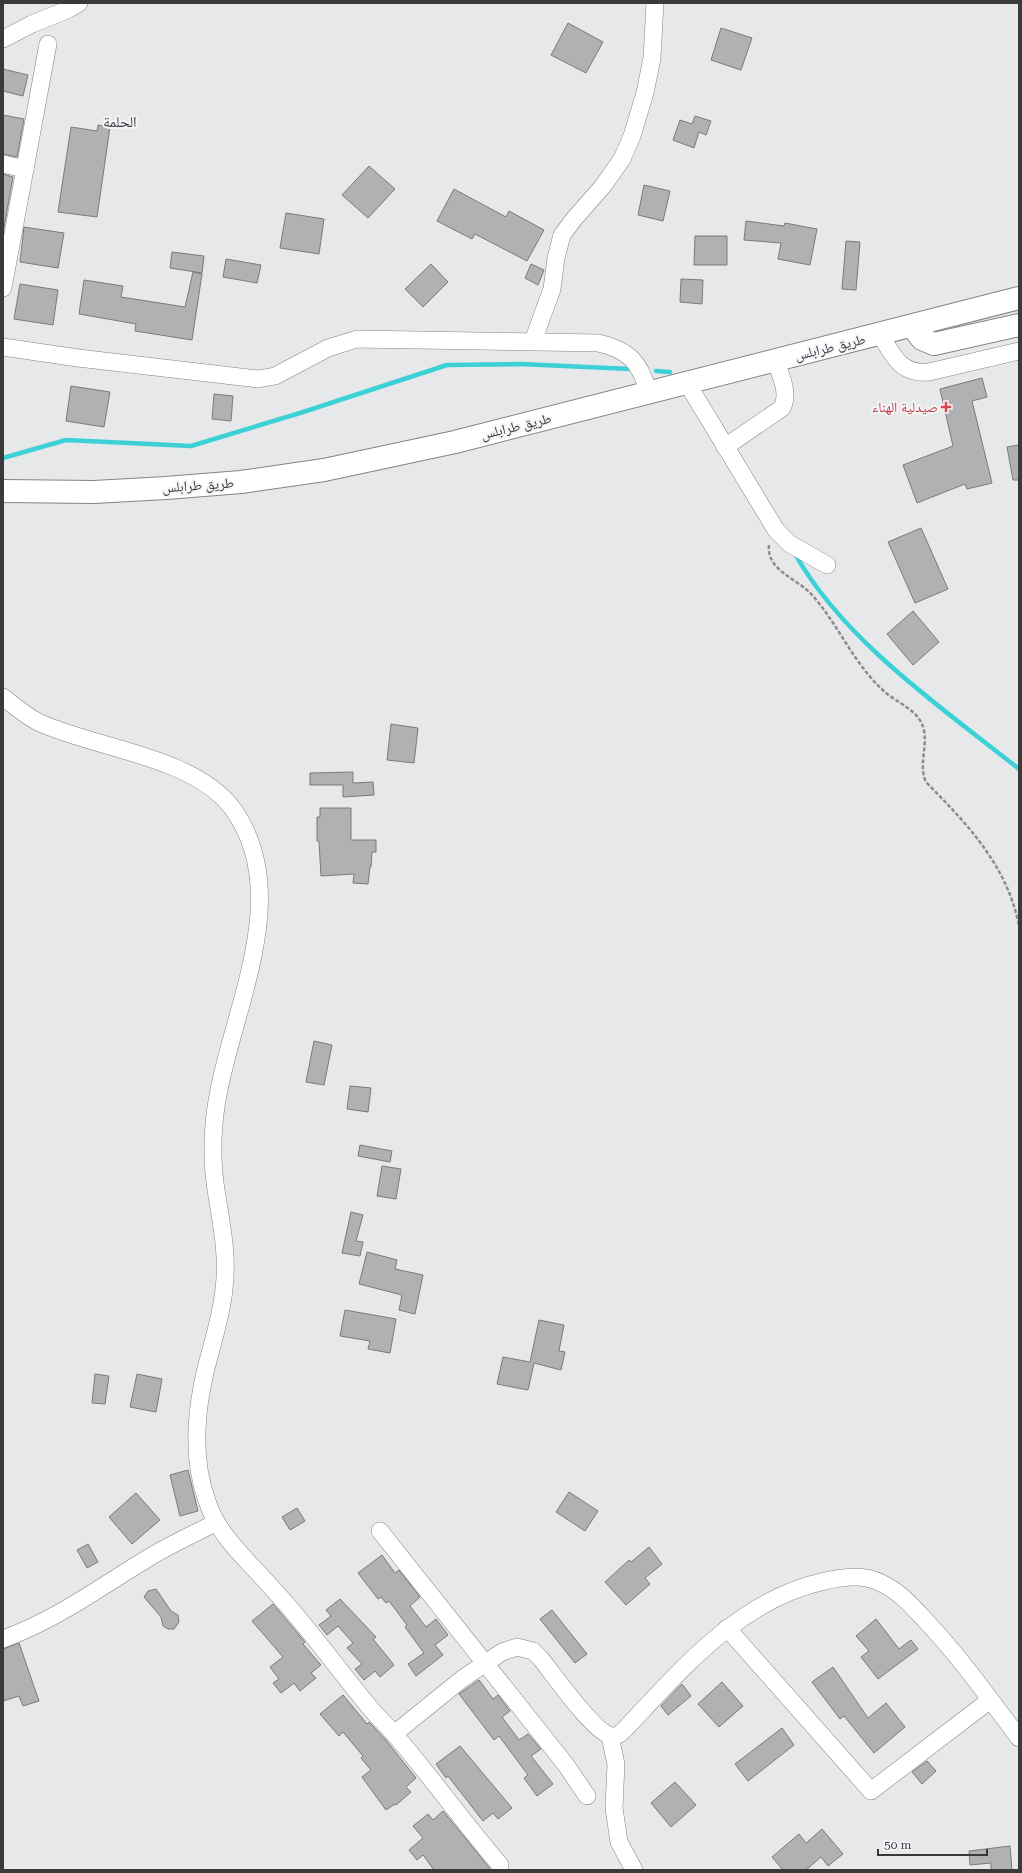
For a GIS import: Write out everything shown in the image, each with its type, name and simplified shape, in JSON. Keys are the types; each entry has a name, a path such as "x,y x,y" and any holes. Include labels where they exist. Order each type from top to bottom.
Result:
{"highway":[{"name":"طريق طرابلس","path":"3,491 94,492 241,482 324,470 455,442 1019,298"},
{"path":"912,326 922,339 934,344 1019,325"}],"street":[{"path":"3,39 79,3"},
{"path":"533,341 552,289 556,258 562,235 603,186 622,159 632,136 645,93 652,58 655,3"},
{"path":"3,288 48,44"},
{"path":"3,164 25,169"},
{"path":"880,334 897,361 902,366 914,372 929,372 1019,351"},
{"path":"3,346 78,358 258,378 276,376 328,348 357,339 598,343 614,346 631,357 643,372 649,393"},
{"path":"725,447 782,408 785,403 786,393 776,361"},
{"path":"687,383 776,530 790,544 827,565"},
{"path":"3,697 35,720 56,729 170,766 192,775 209,785 224,799 235,812 243,828 256,865 258,908 255,940 243,1003 221,1082 213,1127 216,1192 226,1251 226,1272 224,1293 212,1350 202,1384 197,1438 199,1468 206,1498 215,1523 242,1556 299,1619 374,1713 394,1734 472,1833 500,1865"},
{"path":"3,1639 17,1634 56,1615 147,1559 215,1523"},
{"path":"380,1531 487,1663 566,1764 587,1796"},
{"path":"610,1736 618,1735 625,1730 689,1662 727,1628 792,1590 806,1585 841,1578 861,1577 881,1583 905,1599 949,1646 1019,1738"},
{"path":"727,1628 871,1791 990,1700"},
{"path":"394,1734 462,1679 502,1652 512,1647 533,1651 590,1720 610,1736 616,1764 614,1808 619,1842 634,1870"}],"path":[{"path":"776,530 772,535 769,548 769,554 775,565 813,596 862,668 874,681 920,721 924,733 922,763 923,775 926,782 989,854 1008,885 1019,925"}],"building":[{"path":"568,23 603,42 586,73 551,55"},
{"path":"721,28 752,38 741,70 711,60"},
{"path":"3,69 28,75 23,96 3,91"},
{"path":"3,115 24,119 17,157 3,154"},
{"path":"695,116 711,121 706,135 699,132 694,148 673,140 680,120 692,124"},
{"path":"98,125 110,127 97,217 58,212 71,127 97,131"},
{"path":"369,166 395,189 368,218 342,195"},
{"path":"3,174 13,177 3,233"},
{"path":"644,185 670,191 663,221 638,215"},
{"path":"454,189 506,217 509,211 544,230 527,261 475,234 472,239 437,221"},
{"path":"286,213 324,219 319,254 280,248"},
{"path":"746,221 784,226 785,223 817,229 810,265 778,259 781,243 744,240"},
{"path":"24,227 64,233 58,268 20,262"},
{"path":"695,236 727,236 727,265 694,265"},
{"path":"846,241 860,242 856,290 842,289"},
{"path":"172,252 204,256 202,273 170,268"},
{"path":"226,259 261,265 257,283 223,277"},
{"path":"431,264 448,282 423,307 405,289"},
{"path":"531,264 544,270 538,285 525,278"},
{"path":"193,272 202,274 192,340 135,331 136,324 79,314 84,280 123,286 121,297 185,307"},
{"path":"681,279 703,280 702,304 680,302"},
{"path":"20,284 58,290 53,325 14,319"},
{"path":"982,378 987,397 972,401 992,483 967,489 965,484 917,503 903,465 953,446 940,389"},
{"path":"71,386 110,392 104,427 66,421"},
{"path":"214,394 233,396 231,421 212,419"},
{"path":"1019,445 1019,480 1013,480 1007,447"},
{"path":"921,528 948,589 915,603 888,542"},
{"path":"913,611 939,642 913,665 887,634"},
{"path":"391,724 418,728 414,763 387,760"},
{"path":"353,772 353,783 373,782 374,795 343,797 343,785 310,785 310,773"},
{"path":"320,808 351,808 351,840 376,840 376,852 372,852 368,884 353,883 354,874 321,876 319,841 317,841 317,817 320,817"},
{"path":"314,1041 332,1045 324,1085 306,1082"},
{"path":"350,1086 371,1088 368,1112 347,1109"},
{"path":"360,1145 392,1151 390,1162 358,1156"},
{"path":"382,1166 401,1169 396,1199 377,1196"},
{"path":"351,1212 363,1215 356,1241 363,1242 360,1256 342,1253"},
{"path":"367,1252 397,1260 395,1269 423,1275 415,1314 399,1310 402,1295 359,1284"},
{"path":"345,1310 396,1319 390,1353 368,1349 370,1341 340,1336"},
{"path":"539,1320 564,1325 559,1351 565,1352 561,1370 534,1363 528,1390 497,1384 503,1357 530,1362"},
{"path":"95,1374 109,1376 105,1404 92,1403"},
{"path":"137,1374 162,1379 156,1412 130,1407"},
{"path":"188,1470 198,1511 180,1516 170,1475"},
{"path":"569,1492 598,1511 585,1531 556,1512"},
{"path":"136,1493 160,1520 132,1544 109,1517"},
{"path":"297,1508 305,1521 290,1530 282,1517"},
{"path":"88,1544 98,1562 87,1568 77,1550"},
{"path":"649,1547 662,1564 645,1578 650,1584 626,1605 605,1582 629,1560 631,1562"},
{"path":"382,1555 395,1573 399,1570 420,1597 410,1606 426,1627 436,1619 448,1635 435,1645 443,1655 416,1676 408,1664 424,1653 405,1627 407,1625 389,1601 386,1603 381,1597 378,1599 358,1573"},
{"path":"156,1589 171,1611 178,1615 179,1622 174,1629 168,1629 163,1626 161,1617 144,1597 148,1591"},
{"path":"340,1599 376,1637 373,1639 394,1665 380,1677 375,1671 364,1680 355,1669 362,1664 347,1648 353,1643 338,1626 327,1635 319,1625 331,1616 326,1610"},
{"path":"273,1604 305,1642 303,1644 321,1665 311,1673 316,1678 300,1691 294,1683 281,1693 273,1683 279,1679 270,1667 283,1657 252,1621"},
{"path":"552,1610 587,1654 575,1663 540,1619"},
{"path":"876,1619 899,1649 911,1640 918,1649 878,1679 861,1657 869,1651 856,1636"},
{"path":"19,1643 39,1701 23,1706 19,1696 3,1701 3,1649"},
{"path":"833,1667 868,1718 886,1703 905,1727 874,1753 844,1716 840,1719 812,1682"},
{"path":"479,1680 493,1699 498,1695 510,1711 502,1717 519,1740 528,1734 541,1749 531,1756 553,1784 537,1796 524,1778 528,1775 499,1736 494,1740 459,1694"},
{"path":"722,1682 743,1706 719,1727 698,1704"},
{"path":"682,1684 691,1696 668,1715 661,1706"},
{"path":"343,1695 367,1724 369,1722 385,1739 416,1778 406,1787 411,1792 396,1805 395,1804 386,1810 362,1777 371,1770 361,1758 363,1756 343,1732 339,1736 320,1714"},
{"path":"782,1728 794,1745 748,1781 735,1764"},
{"path":"460,1746 512,1808 498,1819 493,1813 483,1821 448,1776 446,1778 436,1764"},
{"path":"927,1761 936,1771 922,1784 912,1772"},
{"path":"675,1782 696,1805 671,1827 651,1803"},
{"path":"443,1811 491,1870 434,1870 423,1855 417,1860 409,1850 423,1838 413,1826 428,1814 433,1820"},
{"path":"822,1829 843,1854 828,1866 821,1857 806,1870 783,1870 772,1857 799,1834 806,1843"},
{"path":"1010,1846 1012,1870 991,1870 991,1863 970,1865 969,1851"}],"waterway":[{"path":"3,458 66,440 191,446 300,413 447,365 520,364 631,369"},
{"path":"656,371 670,372"},
{"path":"795,554 816,586 840,616 867,644 927,697 1019,769"}],"place":[{"name":"صيدلية الهناء","path":"946,407"}],"district":[{"name":"الحلمة","path":"120,122"}]}
